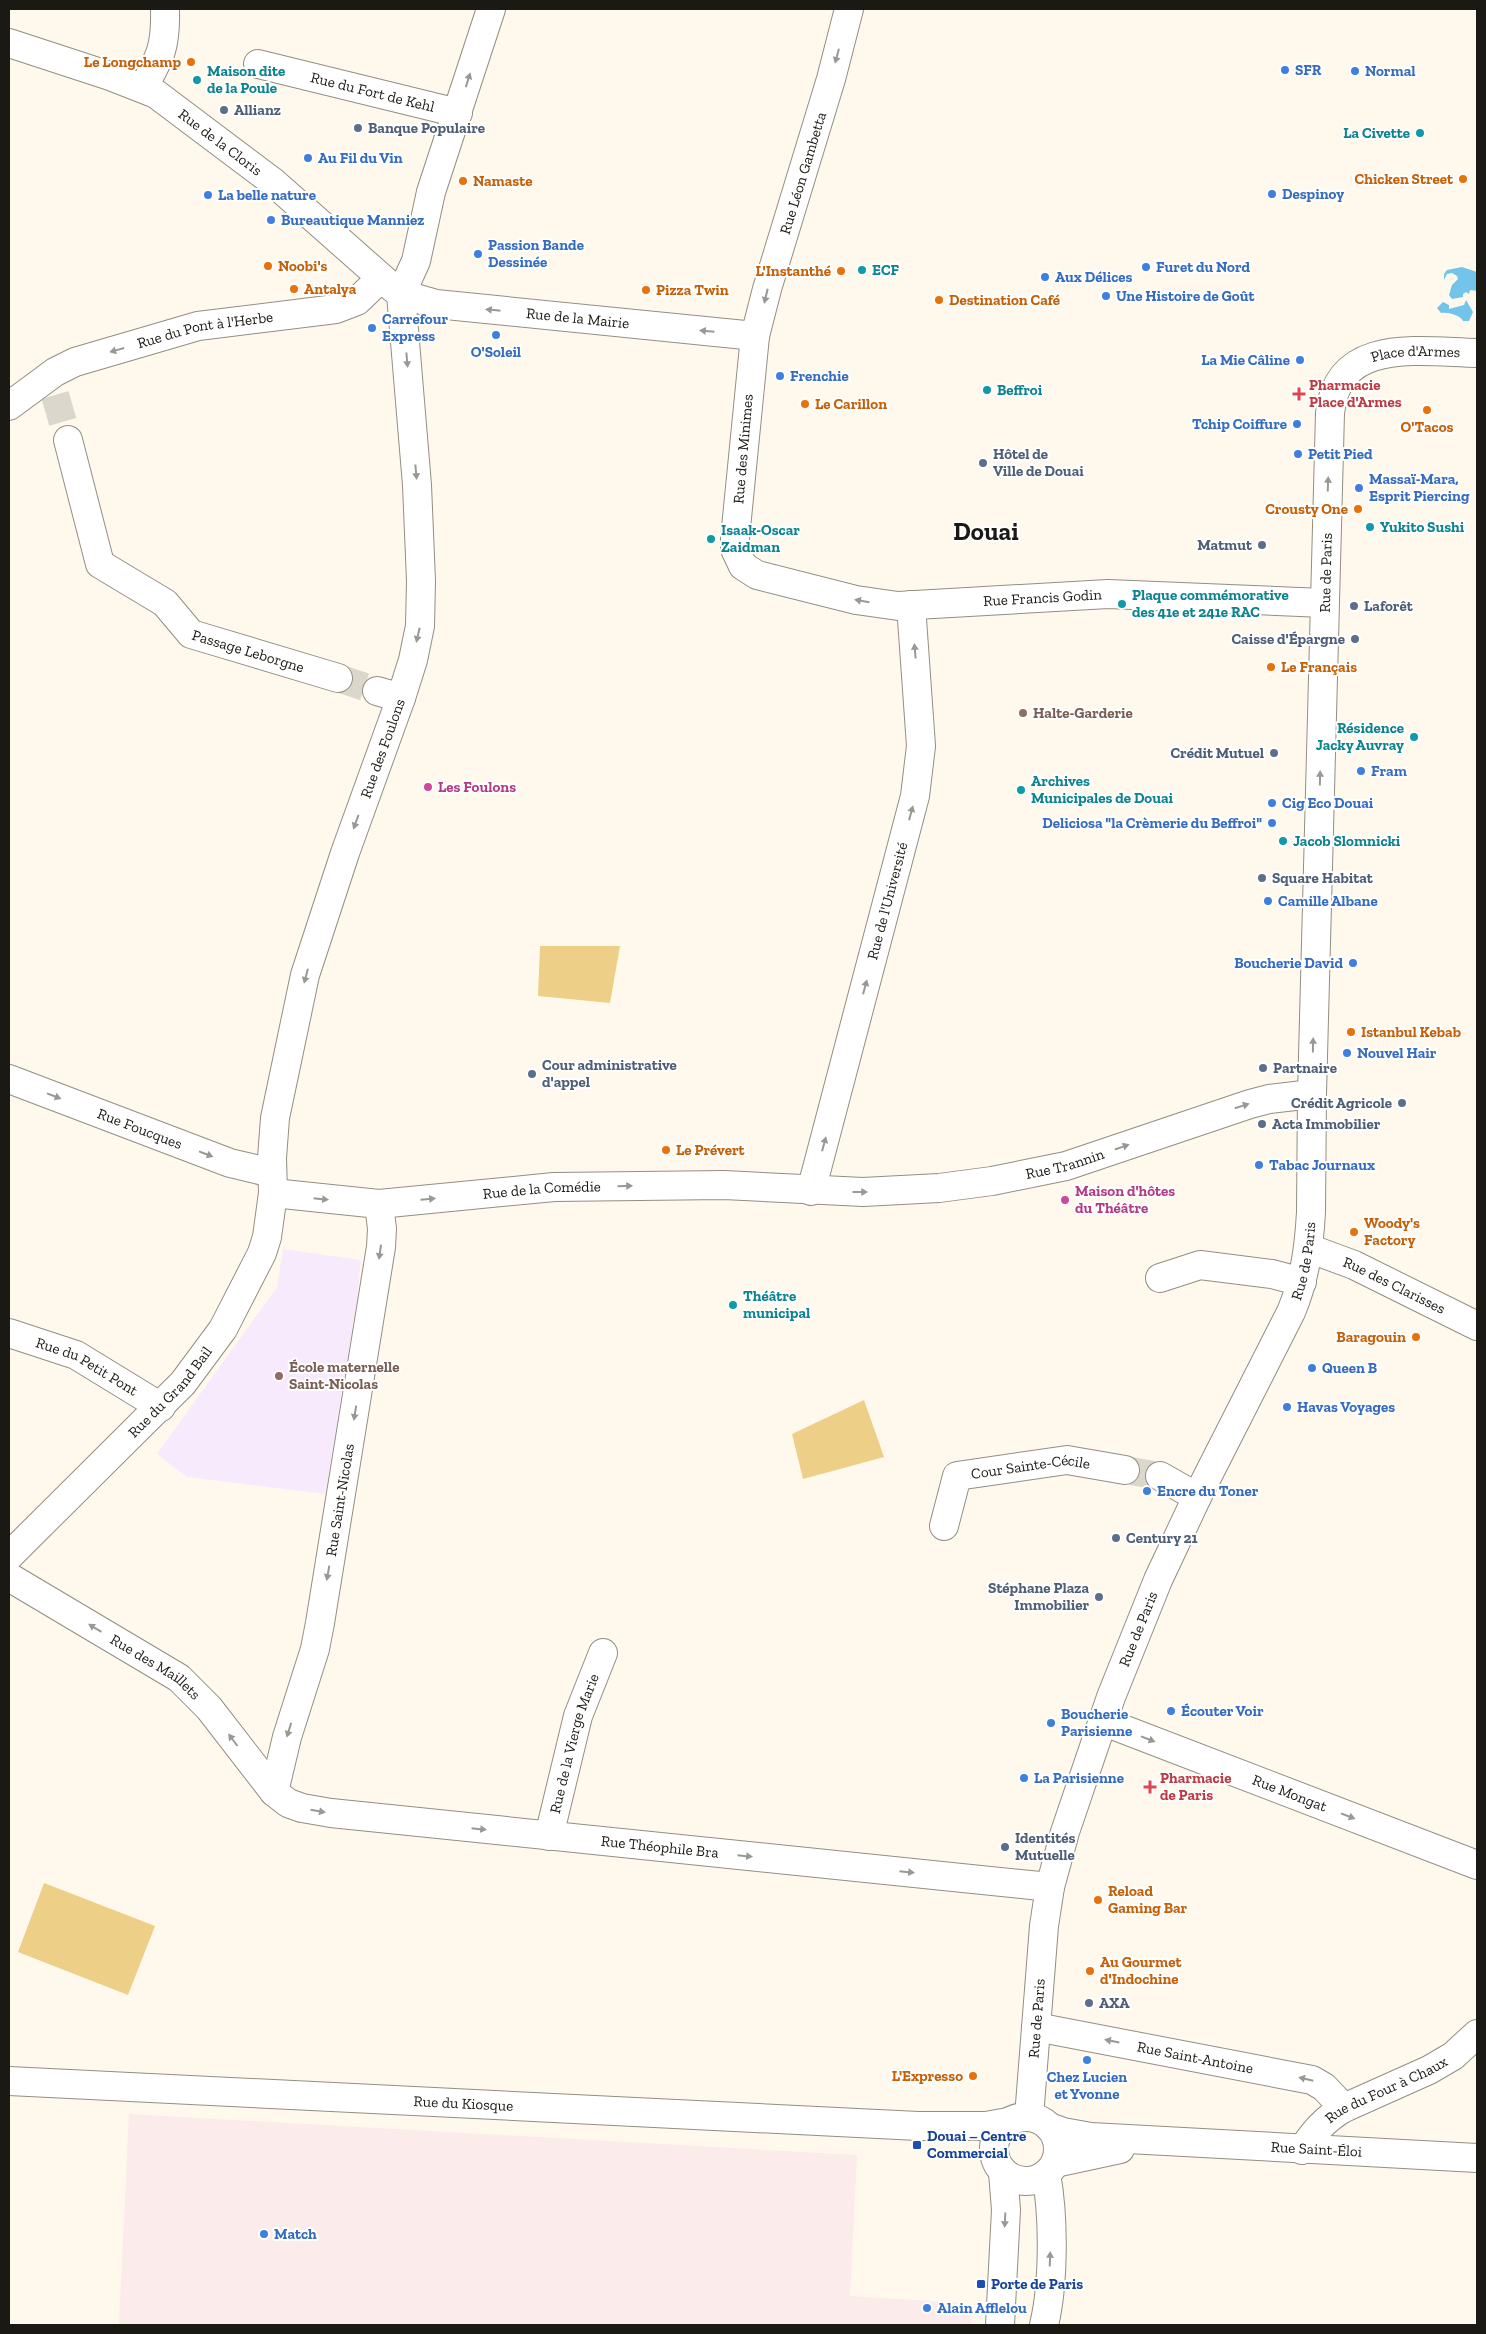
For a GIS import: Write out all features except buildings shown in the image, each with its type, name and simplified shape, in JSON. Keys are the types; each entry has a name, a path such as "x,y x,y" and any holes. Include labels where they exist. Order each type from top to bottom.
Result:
{"street":[{"path":"143,88 164,46 165,9"},
{"path":"391,286 418,252 431,192 491,9"},
{"name":"Rue Léon Gambetta","path":"755,336 767,289 831,79 849,9"},
{"name":"Rue de la Cloris","path":"9,43 143,88 174,105 274,182 391,286"},
{"name":"Rue du Fort de Kehl","path":"258,64 458,113"},
{"name":"Rue de la Mairie","path":"391,286 436,304 755,336"},
{"name":"Rue du Pont à l'Herbe","path":"9,406 52,386 76,362 198,326 336,309 391,286"},
{"name":"Rue des Foulons","path":"273,1183 275,1118 305,976 345,853 389,694 413,660 420,626 422,581 417,485 391,286"},
{"name":"Rue des Minimes","path":"755,336 735,538 735,549 743,566 757,575 856,600 911,605"},
{"name":"Place d'Armes","path":"1357,363 1375,355 1392,353 1477,353"},
{"name":"Rue de Paris","path":"1028,2122 1044,1926 1050,1887 1059,1850 1102,1722 1137,1630 1197,1497 1291,1312 1302,1282 1308,1248 1311,1212 1312,1094 1324,603 1331,403 1339,382 1357,363"},
{"name":"Passage Leborgne","path":"68,440 100,564 165,603 191,634 338,678"},
{"name":"Rue Francis Godin","path":"911,605 1108,594 1324,603"},
{"name":"Rue de l'Université","path":"811,1191 915,796 921,746 911,605"},
{"name":"Rue Foucques","path":"9,1079 230,1163 273,1183"},
{"name":"Rue Trannin","path":"811,1191 863,1192 939,1188 1045,1171 1087,1159 1250,1104 1269,1099 1312,1094"},
{"name":"Rue de la Comédie","path":"273,1183 379,1204 554,1187 724,1185 811,1191"},
{"name":"Rue du Grand Bail","path":"9,1556 161,1407 183,1384 212,1345 250,1279 266,1237 273,1183"},
{"name":"Rue Saint-Nicolas","path":"274,1792 287,1737 315,1649 320,1623 381,1247 382,1229 379,1204"},
{"name":"Rue des Clarisses","path":"1308,1248 1354,1265 1477,1326"},
{"path":"1160,1278 1200,1265 1272,1274 1302,1282"},
{"name":"Rue du Petit Pont","path":"9,1333 84,1359 161,1407"},
{"name":"Cour Sainte-Cécile","path":"944,1526 957,1476 1067,1460 1125,1470"},
{"path":"1160,1476 1197,1497"},
{"name":"Rue des Maillets","path":"9,1576 179,1678 209,1708 274,1792"},
{"name":"Rue de la Vierge Marie","path":"549,1836 578,1716 603,1653"},
{"name":"Rue Mongat","path":"1102,1722 1477,1865"},
{"name":"Rue Théophile Bra","path":"274,1792 288,1803 317,1812 1050,1887"},
{"name":"Rue Saint-Antoine","path":"1036,2027 1312,2080 1324,2087 1344,2108"},
{"name":"Rue du Four à Chaux","path":"1302,2150 1322,2122 1344,2108 1429,2070 1453,2056 1477,2034"},
{"name":"Rue du Kiosque","path":"9,2081 918,2126 986,2126 1028,2122"},
{"path":"1000,2325 1006,2210 1000,2167 994,2151 995,2140 1000,2130 1028,2122 1056,2136 1058,2147 1051,2169 1052,2211 1048,2302 1044,2325"},
{"name":"Rue Saint-Éloi","path":"1028,2122 1081,2136 1156,2142 1477,2158"},
{"name":"Rue du Kiosque","path":"918,2126 956,2134 972,2143 1000,2167"},
{"name":"Rue Saint-Éloi","path":"1051,2169 1087,2155 1156,2142"},
{"path":"1000,2167 1017,2180 1028,2182 1051,2169"}],"shaded area":[{"path":"540,946 620,946 610,1003 538,996"},
{"name":"École maternelle Saint-Nicolas","path":"283,1249 361,1260 357,1299 325,1494 187,1477 157,1454 277,1287"},
{"path":"864,1400 884,1457 803,1479 792,1434"},
{"path":"44,1883 155,1926 128,1995 18,1952"},
{"path":"129,2114 857,2155 850,2296 962,2303 962,2313 972,2313 971,2325 119,2325"}],"water":[{"path":"1462,267 1477,272 1477,291 1470,290 1469,294 1466,292 1463,294 1463,297 1452,299 1449,295 1452,285 1458,279 1452,273 1447,274 1444,280 1444,274 1447,270"},
{"path":"1466,300 1473,312 1469,321 1463,321 1454,314 1441,313 1437,308 1443,302 1449,305 1449,309 1464,305"}],"tunnel":[{"path":"55,395 68,440"},
{"path":"338,678 377,691"},
{"path":"1125,1470 1160,1476"}],"place":[{"name":"Le Longchamp","path":"191,62"},
{"name":"SFR","path":"1285,70"},
{"name":"Normal","path":"1355,71"},
{"name":"Maison dite de la Poule","path":"197,80"},
{"name":"Allianz","path":"224,110"},
{"name":"Banque Populaire","path":"358,128"},
{"name":"La Civette","path":"1420,133"},
{"name":"Au Fil du Vin","path":"308,158"},
{"name":"Chicken Street","path":"1463,179"},
{"name":"Namaste","path":"463,181"},
{"name":"Despinoy","path":"1272,194"},
{"name":"La belle nature","path":"208,195"},
{"name":"Bureautique Manniez","path":"271,220"},
{"name":"Passion Bande Dessinée","path":"478,254"},
{"name":"Noobi's","path":"268,266"},
{"name":"Furet du Nord","path":"1146,267"},
{"name":"ECF","path":"862,270"},
{"name":"L'Instanthé","path":"841,271"},
{"name":"Aux Délices","path":"1045,277"},
{"name":"Antalya","path":"294,289"},
{"name":"Pizza Twin","path":"646,290"},
{"name":"Une Histoire de Goût","path":"1106,296"},
{"name":"Destination Café","path":"939,300"},
{"name":"Carrefour Express","path":"372,328"},
{"name":"O'Soleil","path":"496,335"},
{"name":"La Mie Câline","path":"1300,360"},
{"name":"Frenchie","path":"780,376"},
{"name":"Beffroi","path":"987,390"},
{"name":"Pharmacie Place d'Armes","path":"1299,394"},
{"name":"Le Carillon","path":"805,404"},
{"name":"O'Tacos","path":"1427,410"},
{"name":"Tchip Coiffure","path":"1297,424"},
{"name":"Petit Pied","path":"1298,454"},
{"name":"Hôtel de Ville de Douai","path":"983,463"},
{"name":"Massaï-Mara, Esprit Piercing","path":"1359,488"},
{"name":"Crousty One","path":"1358,509"},
{"name":"Yukito Sushi","path":"1370,527"},
{"name":"Isaak-Oscar Zaidman","path":"711,539"},
{"name":"Matmut","path":"1262,545"},
{"name":"Plaque commémorative des 41e et 241e RAC","path":"1122,604"},
{"name":"Laforêt","path":"1354,606"},
{"name":"Caisse d'Épargne","path":"1355,639"},
{"name":"Le Français","path":"1271,667"},
{"name":"Halte-Garderie","path":"1023,713"},
{"name":"Résidence Jacky Auvray","path":"1414,737"},
{"name":"Crédit Mutuel","path":"1274,753"},
{"name":"Fram","path":"1361,771"},
{"name":"Les Foulons","path":"428,787"},
{"name":"Archives Municipales de Douai","path":"1021,790"},
{"name":"Cig Eco Douai","path":"1272,803"},
{"name":"Deliciosa \"la Crèmerie du Beffroi\"","path":"1272,823"},
{"name":"Jacob Slomnicki","path":"1283,841"},
{"name":"Square Habitat","path":"1262,878"},
{"name":"Camille Albane","path":"1268,901"},
{"name":"Boucherie David","path":"1353,963"},
{"name":"Istanbul Kebab","path":"1351,1032"},
{"name":"Nouvel Hair","path":"1347,1053"},
{"name":"Partnaire","path":"1263,1068"},
{"name":"Cour administrative d'appel","path":"532,1074"},
{"name":"Crédit Agricole","path":"1402,1103"},
{"name":"Acta Immobilier","path":"1262,1124"},
{"name":"Le Prévert","path":"666,1150"},
{"name":"Tabac Journaux","path":"1259,1165"},
{"name":"Maison d'hôtes du Théâtre","path":"1065,1200"},
{"name":"Woody's Factory","path":"1354,1232"},
{"name":"Théâtre municipal","path":"733,1305"},
{"name":"Baragouin","path":"1416,1337"},
{"name":"Queen B","path":"1312,1368"},
{"name":"École maternelle Saint-Nicolas","path":"279,1376"},
{"name":"Havas Voyages","path":"1287,1407"},
{"name":"Encre du Toner","path":"1147,1491"},
{"name":"Century 21","path":"1116,1538"},
{"name":"Stéphane Plaza Immobilier","path":"1099,1597"},
{"name":"Écouter Voir","path":"1171,1711"},
{"name":"Boucherie Parisienne","path":"1051,1723"},
{"name":"La Parisienne","path":"1024,1778"},
{"name":"Pharmacie de Paris","path":"1150,1787"},
{"name":"Identités Mutuelle","path":"1005,1847"},
{"name":"Reload Gaming Bar","path":"1098,1900"},
{"name":"Au Gourmet d'Indochine","path":"1090,1971"},
{"name":"AXA","path":"1089,2003"},
{"name":"Chez Lucien et Yvonne","path":"1087,2060"},
{"name":"L'Expresso","path":"973,2076"},
{"name":"Douai – Centre Commercial","path":"917,2145"},
{"name":"Match","path":"264,2234"},
{"name":"Porte de Paris","path":"981,2284"},
{"name":"Alain Afflelou","path":"927,2308"}],"district":[{"name":"Douai","path":"986,531"}]}
